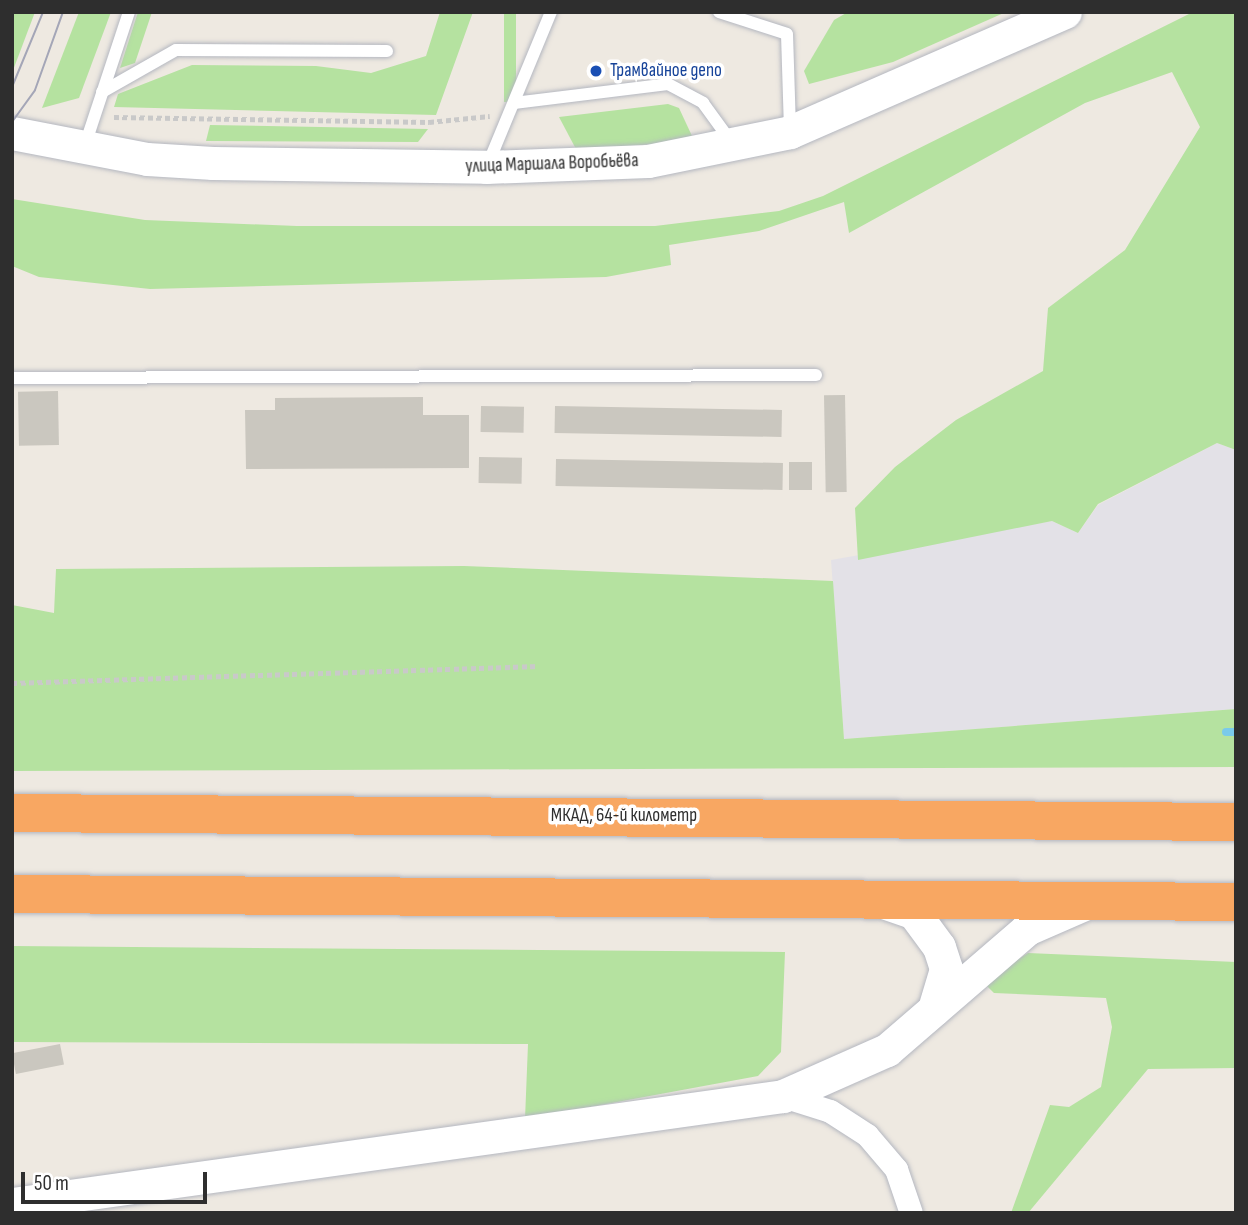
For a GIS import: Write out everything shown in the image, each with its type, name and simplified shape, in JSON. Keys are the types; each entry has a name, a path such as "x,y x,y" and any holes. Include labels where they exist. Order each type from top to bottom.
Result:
{"highway":[{"name":"МКАД, 64-й километр","path":"12,813 1236,822"},
{"path":"12,894 1236,902"}],"street":[{"name":"улица Маршала Воробьёва","path":"12,133 83,148 213,163 486,167 648,161 736,147 790,132 1065,12"},
{"path":"878,901 914,913 940,947 946,969 934,1009"},
{"path":"12,1204 783,1096 842,1073 887,1050 1027,929 1093,901"},
{"path":"840,1117 835,1101 842,1073"},
{"path":"783,1096 840,1117 867,1135 895,1170 911,1213"}],"lane":[{"path":"83,148 129,12"},
{"path":"486,167 551,12"},
{"path":"719,12 787,34 790,132"},
{"path":"103,92 176,50 387,51"},
{"path":"512,109 668,84 703,103 736,147"},
{"path":"12,378 816,375"}],"path":[{"path":"94,116 429,122 512,109"},
{"path":"12,683 539,666"}],"shaded area":[{"path":"1217,443 1236,450 1236,709 844,739 831,560 1052,521 1078,533 1098,505"}],"green space":[{"path":"12,12 35,12 12,73"},
{"path":"79,12 111,12 79,98 42,108"},
{"path":"138,12 152,12 135,63 120,68"},
{"path":"440,12 473,12 436,115 114,107 118,94 192,65 316,66 371,73 426,56"},
{"path":"504,12 516,12 516,102 504,102"},
{"path":"848,12 1006,12 893,62 809,84 804,71 834,20"},
{"path":"1193,12 1236,12 1236,450 1217,443 1098,504 1078,533 1052,521 858,560 855,508 895,467 956,420 1043,371 1048,308 1125,250 1200,127 1172,72 1085,103 849,233 844,202 759,231 669,245 671,265 606,277 150,289 39,277 12,266 12,199 145,220 297,226 655,226 779,211 823,196"},
{"path":"668,104 679,108 692,136 684,141 577,151 559,117"},
{"path":"210,125 428,129 418,142 206,141"},
{"path":"464,566 833,581 844,739 1236,709 1236,767 12,771 12,605 54,613 56,569"},
{"path":"12,946 785,952 781,1052 758,1076 525,1119 528,1044 12,1042"},
{"path":"1028,953 1236,962 1236,1068 1148,1069 1028,1213 1011,1213 1050,1105 1069,1107 1101,1087 1112,1027 1106,998 994,993 983,982"}],"building":[{"path":"58,391 59,445 19,446 18,392"},
{"path":"824,395 845,395 847,492 826,492"},
{"path":"423,397 423,415 469,415 469,468 246,469 245,410 275,410 275,398"},
{"path":"481,406 524,407 524,433 481,432"},
{"path":"555,406 782,410 781,437 555,433"},
{"path":"479,457 522,458 522,484 479,483"},
{"path":"556,459 783,463 782,490 556,486"},
{"path":"789,462 812,462 812,490 789,490"},
{"path":"60,1044 64,1065 16,1074 12,1053"}],"waterway":[{"path":"1226,732 1236,732"}],"tram line":[{"path":"12,87 43,12"},
{"path":"12,122 35,90 63,12"}],"place":[{"name":"Трамвайное депо","path":"596,71"}]}
